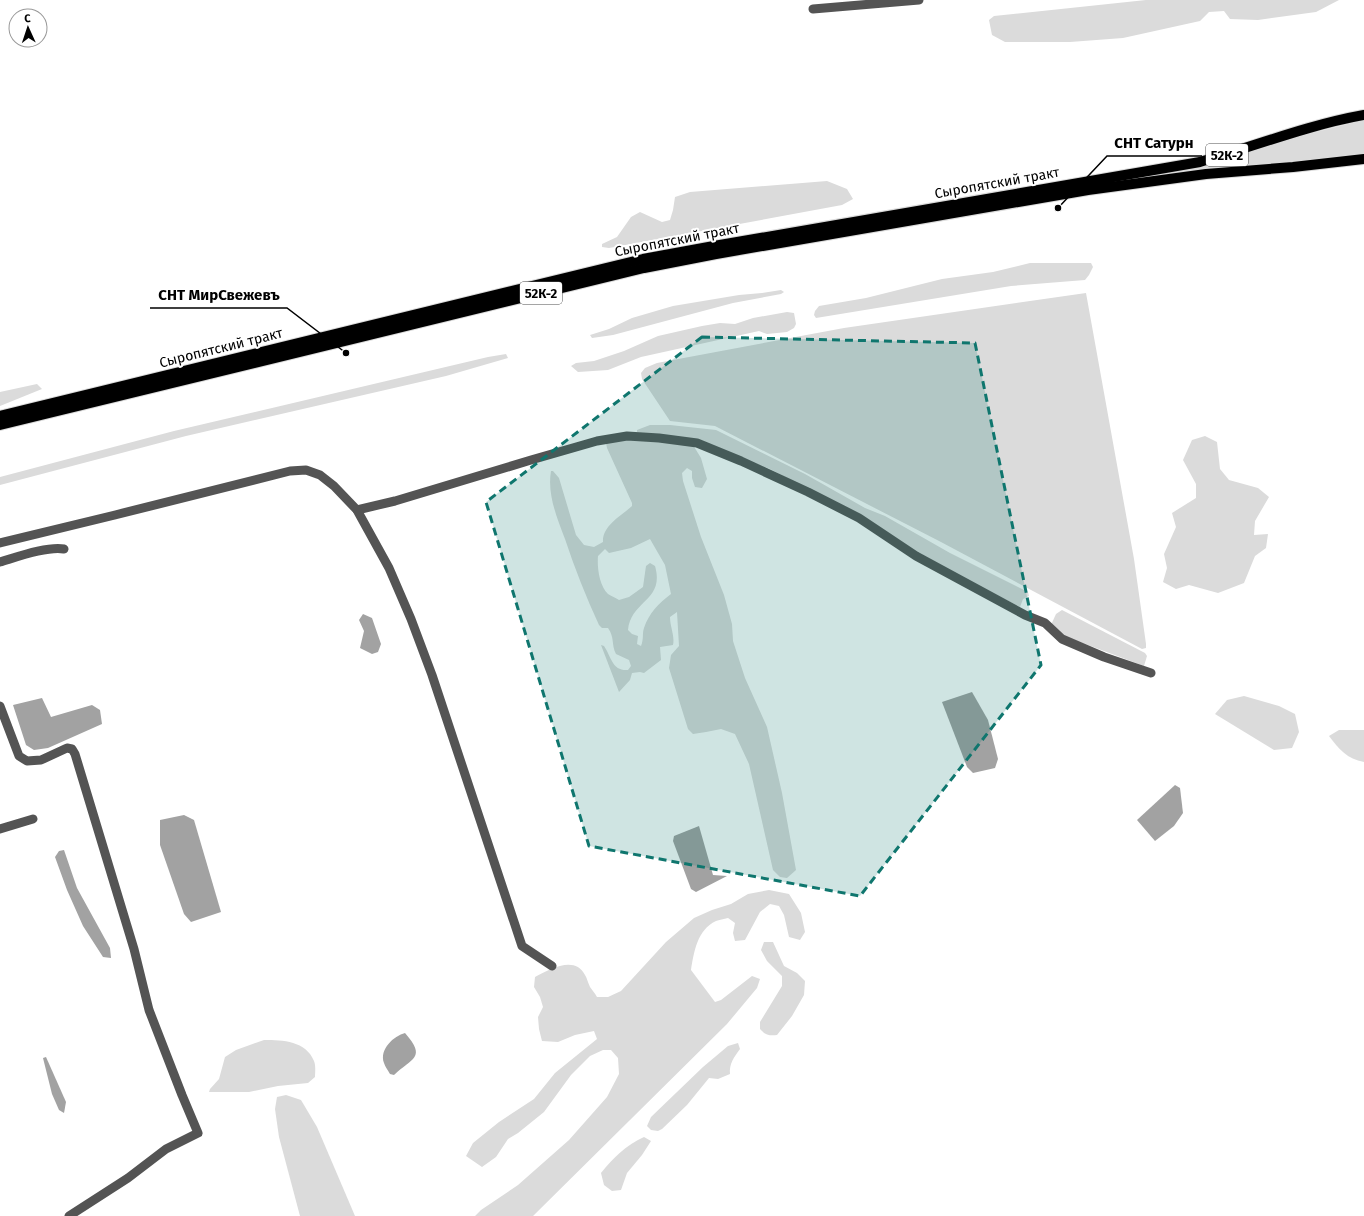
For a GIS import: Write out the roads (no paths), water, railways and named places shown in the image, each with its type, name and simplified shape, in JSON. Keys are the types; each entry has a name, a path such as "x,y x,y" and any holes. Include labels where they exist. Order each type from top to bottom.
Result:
{"main road":[{"name":"Сыропятский тракт","path":"0,416 643,259 1200,162 1235,152 1283,135 1364,115"},
{"name":"Сыропятский тракт","path":"0,425 644,268 716,254 1088,190 1206,174 1300,167 1364,159"}],"street":[{"path":"813,9 919,0"},
{"path":"357,510 395,501 597,441 627,436 659,438 697,444 755,467 859,518 916,556 1025,615 1045,623 1062,639 1104,657 1151,673"},
{"path":"0,543 115,516 290,471 306,470 320,475 334,486 357,510 389,568 411,619 466,775 522,946 552,966"},
{"path":"0,562 58,548 64,549"},
{"path":"0,706 19,756 27,761 41,760 67,748 72,749 75,754 134,949 149,1010 198,1133 166,1149 128,1178 69,1216"},
{"path":"0,828 34,819"}],"place":[{"name":"СНТ Сатурн","path":"1058,208"},
{"name":"СНТ МирСвежевъ","path":"346,353"}]}
